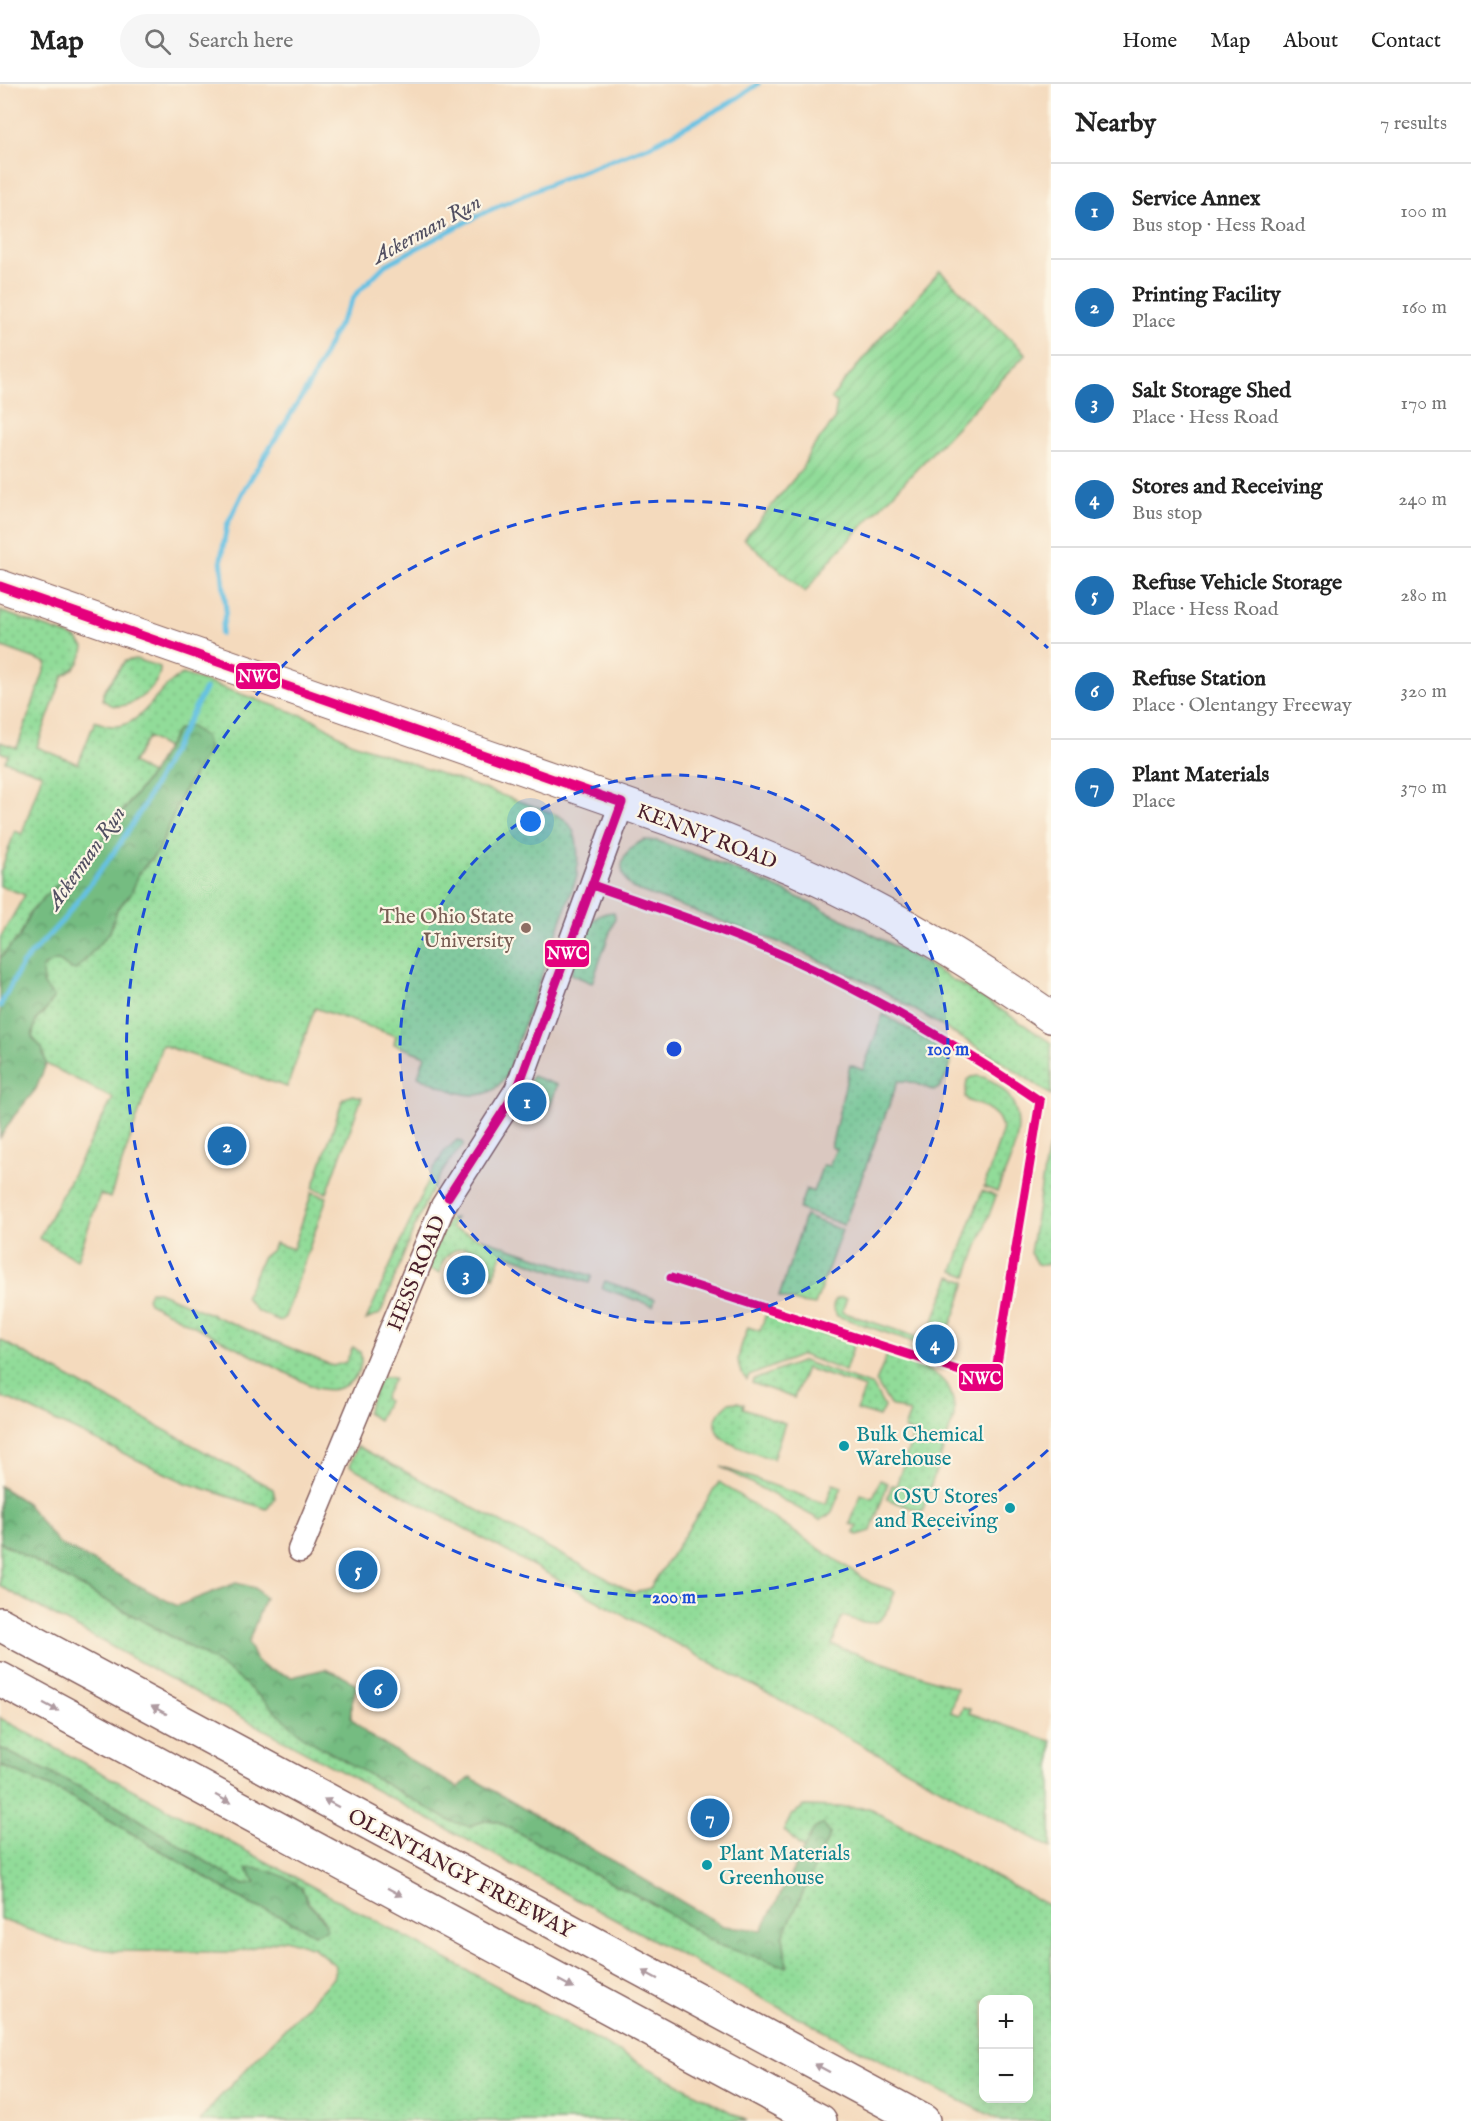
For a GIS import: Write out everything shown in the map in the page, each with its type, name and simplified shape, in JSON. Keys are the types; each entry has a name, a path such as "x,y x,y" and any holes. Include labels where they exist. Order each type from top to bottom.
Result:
{"highway":[{"name":"OLENTANGY FREEWAY","path":"0,1624 923,2121"},
{"path":"0,1679 819,2121"},
{"path":"873,2096 934,2121"}],"main road":[{"name":"KENNY ROAD","path":"0,586 702,831 863,902 952,951 1051,1017"}],"street":[{"name":"HESS ROAD","path":"300,1550 443,1206 517,1090 622,803"}],"green space":[{"path":"940,271 1026,354 834,556 805,592 744,539 802,469 810,451 834,421 837,403 831,398"},
{"path":"0,611 76,638 84,647 78,664 63,676 37,747 78,764 95,721 113,726 124,725 142,713 174,679 183,674 313,719 350,742 550,812 566,821 571,826 576,839 577,876 505,1078 495,1089 482,1094 464,1094 418,1076 425,1056 394,1044 396,1036 315,1008 287,1087 162,1045 110,1198 100,1194 77,1260 39,1238 113,1098 46,1064 42,1048 32,1037 36,1020 47,1009 42,968 60,961 70,969 110,932 117,909 131,894 139,873 159,850 181,796 208,750 190,726 178,730 167,748 148,737 132,763 151,774 87,858 51,890 30,913 20,936 0,958 0,938 25,895 0,886 0,873 15,831 22,834 42,774 5,761 8,755 0,752 0,742 17,748 47,663 0,646"},
{"path":"136,659 160,667 156,681 151,688 138,699 123,706 112,705 103,700 103,692 125,661"},
{"path":"190,726 205,737 209,750 181,796 159,850 139,873 131,894 117,909 110,932 76,970 70,969 59,961 42,968 43,984 54,997 47,1009 36,1020 32,1037 42,1048 46,1064 36,1089 0,1138 0,958 20,936 30,913 51,890 87,858 151,774 177,730"},
{"path":"644,840 658,841 710,860 812,904 910,955 1005,1012 1051,1043 1051,1095 1004,1063 873,985 781,943 632,888 623,874 623,861 630,849"},
{"path":"614,912 615,918 592,983 571,974 579,945 588,926 603,914"},
{"path":"883,1014 945,1051 951,1064 936,1090 898,1081 844,1225 799,1209 806,1189 813,1192 823,1165 829,1166 836,1149 831,1147 850,1065 863,1070"},
{"path":"532,1076 557,1085 553,1100 545,1112 537,1117 537,1120 523,1111 520,1105"},
{"path":"979,1076 991,1080 1006,1093 1014,1104 1017,1116 1016,1142 997,1192 984,1187 1002,1132 999,1119 991,1111 968,1101 965,1097 967,1080"},
{"path":"352,1095 362,1097 327,1193 313,1188 343,1099"},
{"path":"457,1140 463,1142 463,1146 449,1162 426,1202 380,1314 366,1320 433,1170 444,1152"},
{"path":"1051,1144 1051,1264 1043,1265 1037,1264 1030,1253 1047,1152"},
{"path":"982,1191 996,1196 967,1276 953,1271"},
{"path":"312,1192 327,1197 285,1317 280,1321 257,1311 245,1297 262,1258 273,1249 275,1243 293,1249"},
{"path":"805,1216 842,1230 815,1305 779,1297"},
{"path":"455,1218 451,1228 592,1276 589,1283 502,1253 494,1277 492,1277 490,1265 484,1256 476,1250 467,1248 458,1249 449,1254 443,1262 440,1273 425,1268 449,1219"},
{"path":"951,1276 966,1282 952,1321 941,1338 934,1344 925,1346 837,1316 833,1307 837,1299 847,1298 842,1312 926,1340"},
{"path":"605,1281 655,1299 653,1306 602,1288"},
{"path":"150,1291 156,1291 333,1366 346,1362 353,1347 360,1352 359,1370 348,1384 342,1387 331,1390 316,1388 149,1303 147,1298"},
{"path":"766,1314 854,1344 845,1371 802,1355 749,1376 747,1380 739,1367 741,1348 748,1327 760,1331"},
{"path":"0,1340 273,1489 275,1498 267,1509 184,1482 11,1400 0,1398"},
{"path":"887,1355 912,1363 934,1374 950,1390 953,1402 954,1417 922,1512 887,1499 892,1485 896,1486 914,1433 904,1429 910,1413 890,1405 876,1382"},
{"path":"803,1361 873,1386 884,1407 879,1417 857,1410 865,1388 806,1368 794,1398 752,1383 753,1380"},
{"path":"380,1378 394,1378 384,1398 387,1401 378,1420 366,1413"},
{"path":"729,1403 744,1404 743,1408 785,1423 773,1459 737,1447 718,1434 715,1425 718,1415"},
{"path":"357,1446 634,1593 650,1588 719,1482 871,1583 895,1591 886,1612 877,1622 864,1622 842,1616 832,1645 957,1688 950,1712 959,1715 963,1707 970,1709 969,1713 1051,1741 1051,1848 350,1466"},
{"path":"721,1467 826,1504 833,1484 842,1487 831,1514 820,1520"},
{"path":"880,1480 888,1483 871,1531 858,1535 854,1533 857,1526 850,1524 861,1494 873,1498"},
{"path":"0,1486 26,1503 58,1543 177,1606 236,1583 255,1588 265,1598 248,1643 255,1659 267,1669 292,1677 325,1669 345,1677 357,1686 351,1705 351,1718 368,1735 458,1788 470,1777 723,1926 762,1930 814,1829 823,1824 830,1834 783,1936 787,1967 718,1945 648,1901 593,1874 499,1822 489,1820 468,1826 450,1821 305,1738 242,1681 208,1657 0,1542"},
{"path":"0,1542 208,1657 468,1826 489,1820 499,1822 593,1874 648,1901 718,1945 787,1966 783,1936 830,1834 823,1824 815,1829 804,1850 784,1830 792,1814 805,1806 869,1808 1051,1907 1051,2121 1002,2121 886,2064 578,1900 0,1586"},
{"path":"0,1718 747,2121 200,2121 216,2101 333,1978 336,1966 314,1948 285,1939 234,1952 115,1951 69,1945 0,1919 0,1765 66,1794 252,1905 285,1918 314,1934 324,1919 308,1902 302,1888 257,1883 243,1885 116,1805 0,1748"},
{"path":"0,1748 116,1805 243,1885 256,1882 246,1869 252,1868 266,1870 289,1879 301,1888 308,1903 322,1918 327,1929 314,1934 285,1918 252,1905 66,1794 0,1765"}],"waterway":[{"name":"Ackerman Run","path":"221,634 226,610 221,559 227,525 245,488 312,380 333,335 356,294 385,265 485,212 554,182 649,146 730,103 758,84"},
{"name":"Ackerman Run","path":"0,1006 23,963 63,920 117,848 140,812 205,689"}],"transit line":[{"name":"NWC","path":"0,586 622,803 517,1090 448,1197"},
{"name":"NWC","path":"592,885 740,938 822,973 918,1024 1040,1101 994,1382 671,1278"}],"place":[{"name":"The Ohio State University","path":"526,928"},
{"name":"Service Annex","path":"527,1102"},
{"name":"Printing Facility","path":"227,1146"},
{"name":"Salt Storage Shed","path":"466,1275"},
{"name":"Stores and Receiving","path":"935,1344"},
{"name":"Bulk Chemical Warehouse","path":"844,1446"},
{"name":"OSU Stores and Receiving","path":"1010,1508"},
{"name":"Refuse Vehicle Storage","path":"358,1570"},
{"name":"Refuse Station","path":"378,1689"},
{"name":"Plant Materials","path":"710,1818"},
{"name":"Plant Materials Greenhouse","path":"707,1865"}]}
